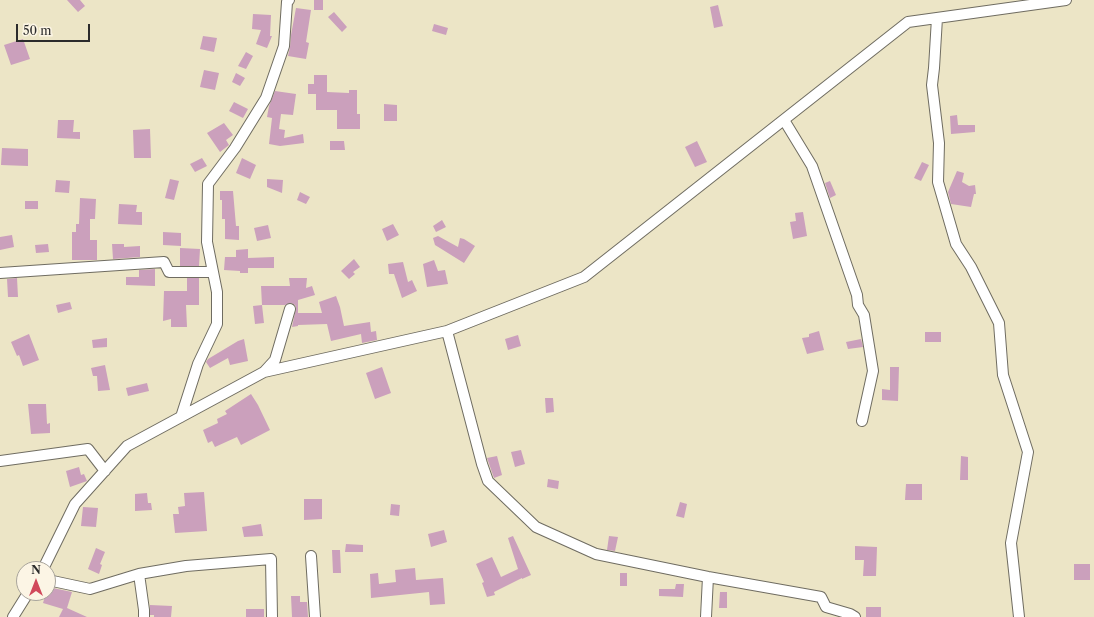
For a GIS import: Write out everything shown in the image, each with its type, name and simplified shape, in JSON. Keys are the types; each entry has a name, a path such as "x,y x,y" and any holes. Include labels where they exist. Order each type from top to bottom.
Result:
{"street":[{"path":"47,561 75,504 127,446 264,372 447,331 584,277 908,22 1066,0"},
{"path":"181,417 198,364 216,324 216,292 207,242 208,184 235,148 266,98 284,46 287,1"},
{"path":"937,18 932,85 939,143 938,182 956,244 971,267 999,323 1003,375 1028,452 1011,543 1019,617"},
{"path":"784,120 812,166 857,295 858,305 864,315 873,371 862,421"},
{"path":"0,272 164,262 168,272 212,272"},
{"path":"264,372 275,360 290,310"},
{"path":"447,331 482,464 488,481 536,527 596,554 708,577 821,597 826,607 850,614 855,617"},
{"path":"0,461 88,449 105,471"},
{"path":"311,556 314,617"},
{"path":"56,582 90,589 139,574 186,566 271,559 272,617"},
{"path":"139,574 144,617"},
{"path":"706,617 708,577"},
{"path":"13,617 23,601"}],"building":[{"path":"67,0 80,0 85,6 78,12"},
{"path":"314,0 323,0 323,10 314,10"},
{"path":"718,5 723,26 714,28 710,7"},
{"path":"296,8 311,10 306,42 309,43 306,59 288,56"},
{"path":"334,12 347,27 342,32 328,17"},
{"path":"253,14 271,15 270,36 272,36 267,48 256,44 261,30 252,29"},
{"path":"434,24 448,28 446,35 432,31"},
{"path":"203,36 217,38 214,52 200,49"},
{"path":"23,39 30,59 11,65 4,45"},
{"path":"246,52 253,56 246,69 238,66"},
{"path":"204,70 219,73 215,90 200,87"},
{"path":"236,73 245,78 240,86 232,82"},
{"path":"314,75 327,75 327,92 349,93 349,90 357,90 357,114 360,114 360,129 337,129 337,110 316,110 316,94 308,94 308,84 314,84"},
{"path":"275,91 296,94 293,115 281,114 279,129 285,130 284,138 303,134 304,143 280,146 269,144 272,118 267,117 269,106"},
{"path":"234,102 248,109 243,118 229,111"},
{"path":"384,104 397,105 397,121 384,121"},
{"path":"957,115 958,125 975,125 975,132 951,134 950,116"},
{"path":"58,120 74,120 73,132 80,132 80,139 57,138"},
{"path":"224,123 233,135 226,140 229,145 220,152 207,133"},
{"path":"150,129 151,158 134,158 133,130"},
{"path":"330,141 344,141 345,150 330,150"},
{"path":"697,141 707,162 695,167 685,147"},
{"path":"2,148 28,149 28,166 1,165"},
{"path":"202,158 207,166 195,172 190,164"},
{"path":"242,158 256,165 250,179 236,173"},
{"path":"922,162 929,165 921,181 914,178"},
{"path":"957,171 964,173 962,182 969,186 975,185 976,194 974,194 971,207 951,204 948,192"},
{"path":"170,179 179,181 174,200 165,198"},
{"path":"267,179 283,180 282,193 267,187"},
{"path":"56,180 70,181 69,193 55,192"},
{"path":"830,181 836,195 830,198 825,183"},
{"path":"220,191 233,191 236,226 239,226 239,240 225,239 225,219 222,219 222,200 220,200"},
{"path":"300,192 310,197 306,204 297,200"},
{"path":"80,198 96,199 95,219 90,219 90,240 97,240 97,260 72,260 72,232 76,232 76,224 79,224"},
{"path":"25,201 38,201 38,209 25,209"},
{"path":"119,204 137,205 136,212 142,212 142,225 118,224"},
{"path":"803,212 807,236 793,239 790,222 796,221 795,213"},
{"path":"442,220 446,227 436,232 433,226"},
{"path":"393,224 399,235 387,241 382,229"},
{"path":"268,225 271,238 257,241 254,228"},
{"path":"163,232 181,233 181,246 163,245"},
{"path":"12,235 14,247 0,250 0,237"},
{"path":"438,236 458,247 460,238 475,246 464,263 435,245 433,238"},
{"path":"48,244 49,252 36,253 35,245"},
{"path":"112,244 124,244 124,247 140,246 140,257 113,259"},
{"path":"180,248 200,249 199,266 180,266"},
{"path":"248,249 248,258 274,257 274,268 248,268 248,273 224,270 225,257 236,257 236,250"},
{"path":"354,259 360,267 353,272 355,274 349,279 341,271"},
{"path":"434,260 438,271 445,270 448,284 427,287 423,264"},
{"path":"403,262 408,282 412,280 417,291 402,298 394,274 389,274 388,264"},
{"path":"155,269 155,286 126,285 126,277 139,277 139,270"},
{"path":"17,278 18,297 8,297 7,279"},
{"path":"187,278 199,278 199,305 186,305 187,327 171,327 171,319 163,321 164,291 187,291"},
{"path":"289,278 307,278 306,288 312,286 315,295 298,300 298,313 322,313 319,302 336,296 344,326 370,322 371,332 376,331 377,340 362,343 361,334 331,341 327,324 298,325 292,327 296,308 295,305 291,303 285,305 262,305 261,286 290,286"},
{"path":"70,302 72,309 58,313 56,305"},
{"path":"262,305 264,323 255,324 253,306"},
{"path":"819,331 824,350 807,354 802,338 809,337 809,334"},
{"path":"925,332 941,332 941,342 925,342"},
{"path":"29,334 39,360 23,366 19,355 17,356 11,342"},
{"path":"518,335 521,346 508,350 505,339"},
{"path":"107,338 107,347 93,348 92,340"},
{"path":"244,339 248,361 230,365 228,358 210,368 206,362 208,359"},
{"path":"861,339 863,347 848,349 846,342"},
{"path":"105,365 110,390 98,391 97,376 93,376 91,368"},
{"path":"382,367 391,393 375,399 366,373"},
{"path":"890,367 899,367 898,401 882,400 882,389 890,390"},
{"path":"147,383 149,391 128,396 126,388"},
{"path":"251,394 270,430 241,445 237,437 215,447 212,441 208,443 203,430 218,423 217,419 227,414 225,411"},
{"path":"545,398 553,398 554,412 546,413"},
{"path":"28,404 46,404 47,424 50,423 50,433 31,434"},
{"path":"521,450 525,464 515,467 511,452"},
{"path":"497,456 502,475 494,478 487,458"},
{"path":"961,456 968,457 968,480 960,480"},
{"path":"79,467 81,475 84,474 87,481 70,487 66,471"},
{"path":"548,479 559,481 558,489 547,487"},
{"path":"906,484 922,484 922,500 905,500"},
{"path":"204,492 207,531 175,533 173,514 179,514 178,507 185,506 184,493"},
{"path":"147,493 148,503 151,503 152,510 135,511 135,494"},
{"path":"304,499 322,499 322,519 304,520"},
{"path":"680,502 687,504 684,518 676,516"},
{"path":"391,504 400,505 399,516 390,515"},
{"path":"83,507 98,508 96,527 81,526"},
{"path":"261,524 263,536 244,537 242,527"},
{"path":"444,530 447,542 431,547 428,534"},
{"path":"513,536 531,575 494,592 495,595 487,597 482,583 484,582 476,564 492,557 501,577 518,569 508,538"},
{"path":"609,536 618,537 615,551 607,550"},
{"path":"346,544 363,545 363,552 345,552"},
{"path":"855,546 877,547 876,576 863,576 864,560 855,560"},
{"path":"96,548 105,552 100,564 102,565 99,574 88,569"},
{"path":"332,550 340,550 341,573 333,573"},
{"path":"1074,564 1090,564 1090,580 1074,580"},
{"path":"415,568 416,580 443,578 445,604 430,605 429,592 371,598 370,574 378,573 379,584 396,582 395,570"},
{"path":"620,573 627,573 627,586 620,586"},
{"path":"676,584 684,584 683,597 659,596 659,589 675,589"},
{"path":"56,589 72,592 67,608 87,617 59,617 63,609 43,603 44,601 56,601"},
{"path":"720,592 727,592 727,608 719,608"},
{"path":"291,596 300,596 300,602 307,602 308,617 292,617"},
{"path":"150,605 172,606 171,617 154,617 154,615 150,615"},
{"path":"866,607 881,607 881,617 866,617"},
{"path":"246,609 264,609 264,617 246,617"}]}
